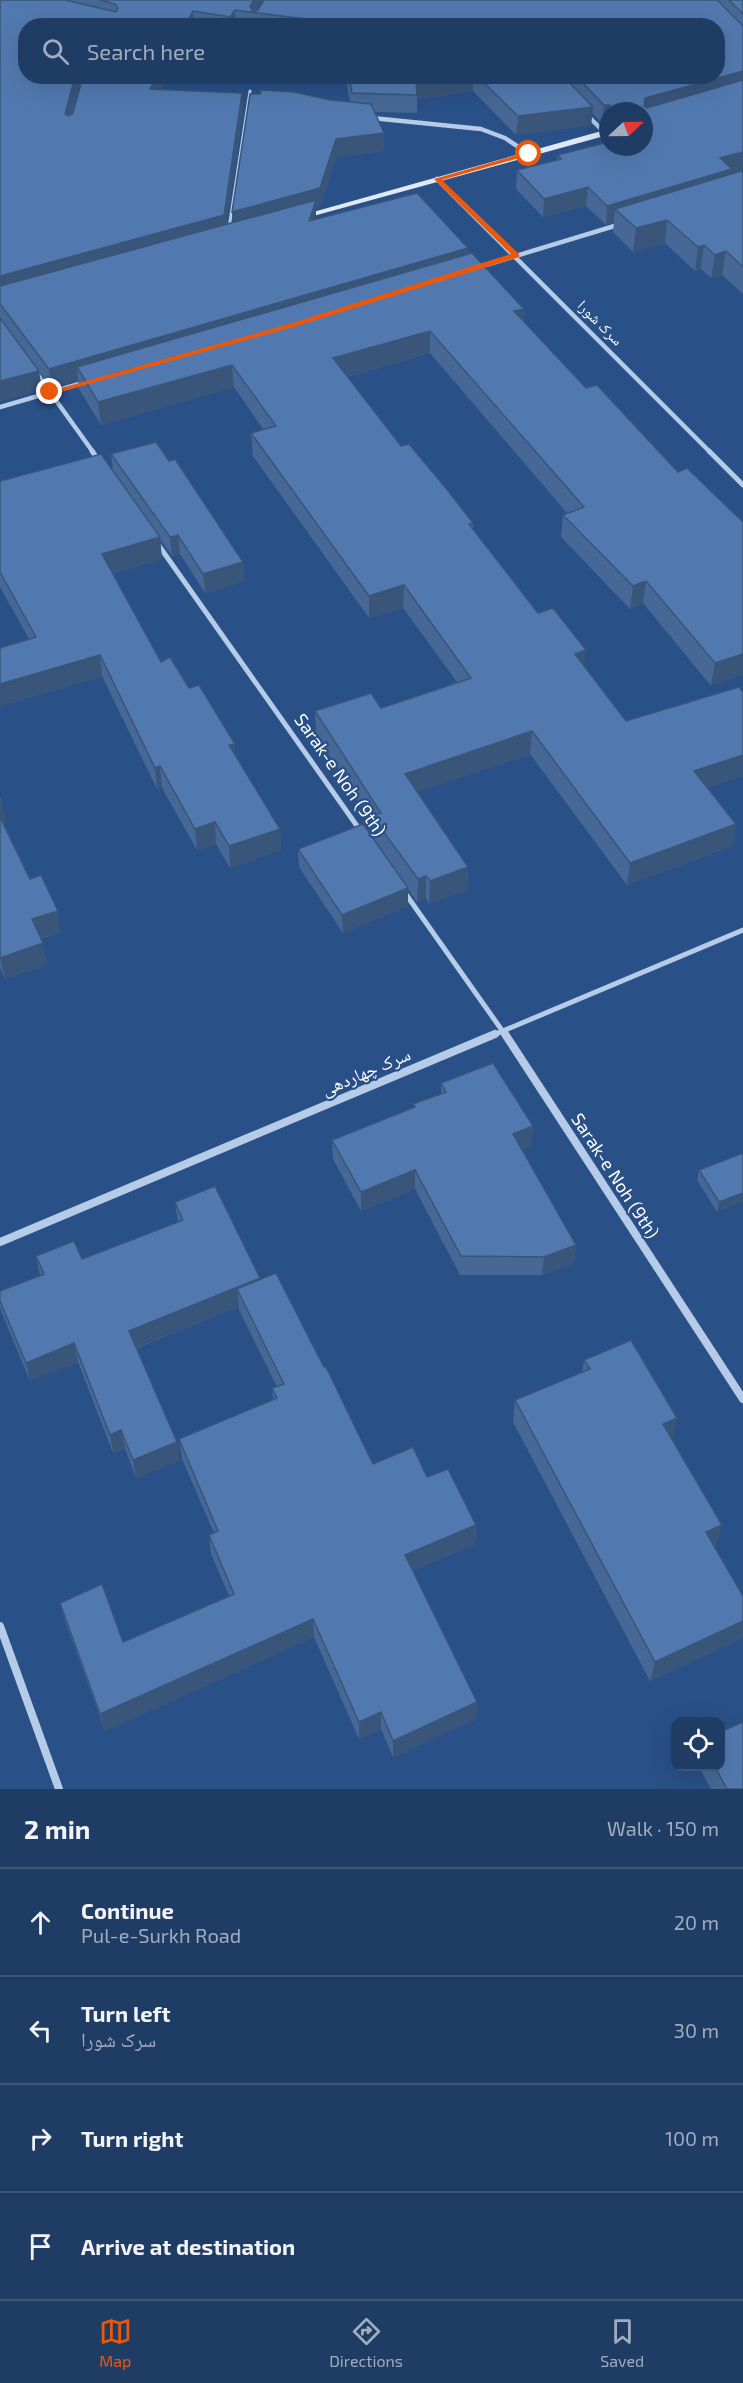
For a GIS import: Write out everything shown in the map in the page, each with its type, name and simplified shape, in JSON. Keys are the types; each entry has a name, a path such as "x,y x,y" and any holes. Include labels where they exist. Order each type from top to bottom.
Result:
{"street":[{"path":"249,98 258,99"},
{"path":"581,109 599,126"},
{"path":"366,118 481,129 505,138 529,154"},
{"path":"294,219 599,135"},
{"name":"سرک شورا","path":"437,179 516,255 743,485"},
{"path":"472,269 630,222"},
{"path":"228,237 239,234"},
{"path":"29,364 105,470"},
{"path":"0,407 95,380"},
{"name":"Sarak-e Noh (9th)","path":"153,537 366,837"},
{"name":"Sarak-e Noh (9th)","path":"400,886 502,1031 743,1399"},
{"name":"سرک چهاردهی","path":"0,1242 743,930"},
{"path":"0,1626 60,1789"}],"lane":[{"path":"228,237 250,91"}],"building":[{"path":"0,0 65,0 116,12 118,8 115,4 100,0 254,0 250,6 253,12 258,10 264,0 717,0 743,26 743,71 725,76 725,18 298,18 235,10 230,17 193,11 189,18 18,18 18,84 73,84 65,114 69,116 73,113 81,84 153,84 150,89 242,93 224,215 0,276"},
{"path":"729,0 743,0 743,14"},
{"path":"743,80 743,152 720,158 732,169 607,206 588,187 544,199 517,170 561,159 558,155 599,144 599,156 653,156 653,106"},
{"path":"350,84 416,84 417,95 352,93"},
{"path":"485,84 571,84 593,107 518,116"},
{"path":"584,84 696,84 645,98 644,102 601,102"},
{"path":"261,90 294,92 331,100 371,104 384,133 336,139 320,188 232,212 250,94 260,94"},
{"path":"741,171 743,173 743,267 726,251 715,255 704,245 698,247 667,220 636,228 615,209"},
{"path":"417,193 468,248 49,369 0,304 0,286 316,200 309,221"},
{"path":"472,253 524,309 514,311 586,388 597,385 678,472 687,468 743,522 743,654 715,663 646,581 633,586 563,515 584,507 430,331 333,358 401,446 409,444 445,487 473,523 469,524 538,613 553,608 586,650 575,654 626,721 739,687 743,692 743,755 694,771 736,824 630,863 532,731 405,774 468,867 430,881 426,876 418,879 372,816 381,813 315,711 371,693 381,708 471,678 404,585 369,596 251,433 276,426 232,365 98,402 77,367"},
{"path":"0,318 39,371 0,381"},
{"path":"156,442 169,461 175,459 243,562 203,574 178,535 170,537 111,454"},
{"path":"101,454 160,537 102,554 161,662 170,657 189,688 199,685 235,744 229,745 280,829 229,846 215,822 195,829 160,766 155,768 100,655 0,684 0,648 36,637 0,572 0,481"},
{"path":"0,817 30,879 41,875 58,911 32,919 43,943 0,958"},
{"path":"363,824 408,888 342,915 298,849"},
{"path":"493,1063 533,1126 513,1134 576,1245 544,1257 461,1256 415,1170 361,1192 332,1140 415,1107 413,1104 446,1092 441,1083"},
{"path":"743,1153 743,1193 719,1202 699,1170"},
{"path":"215,1186 260,1278 129,1331 177,1442 133,1460 121,1430 110,1435 74,1343 26,1363 0,1301 0,1291 44,1274 36,1256 74,1241 82,1259 183,1220 175,1202"},
{"path":"276,1273 326,1367 373,1464 413,1447 427,1477 448,1469 476,1525 405,1555 477,1702 393,1741 381,1712 359,1722 313,1619 100,1714 60,1603 102,1584 123,1642 234,1594 209,1535 218,1531 179,1439 277,1398 272,1388 284,1384 237,1289"},
{"path":"631,1340 677,1418 663,1424 722,1525 706,1532 743,1596 743,1621 655,1662 515,1400 590,1369 584,1360"},
{"path":"743,1722 743,1789 727,1789 717,1771 725,1771 725,1730"}],"route":[{"path":"50,392 294,324 516,255 437,179 529,154"}]}
